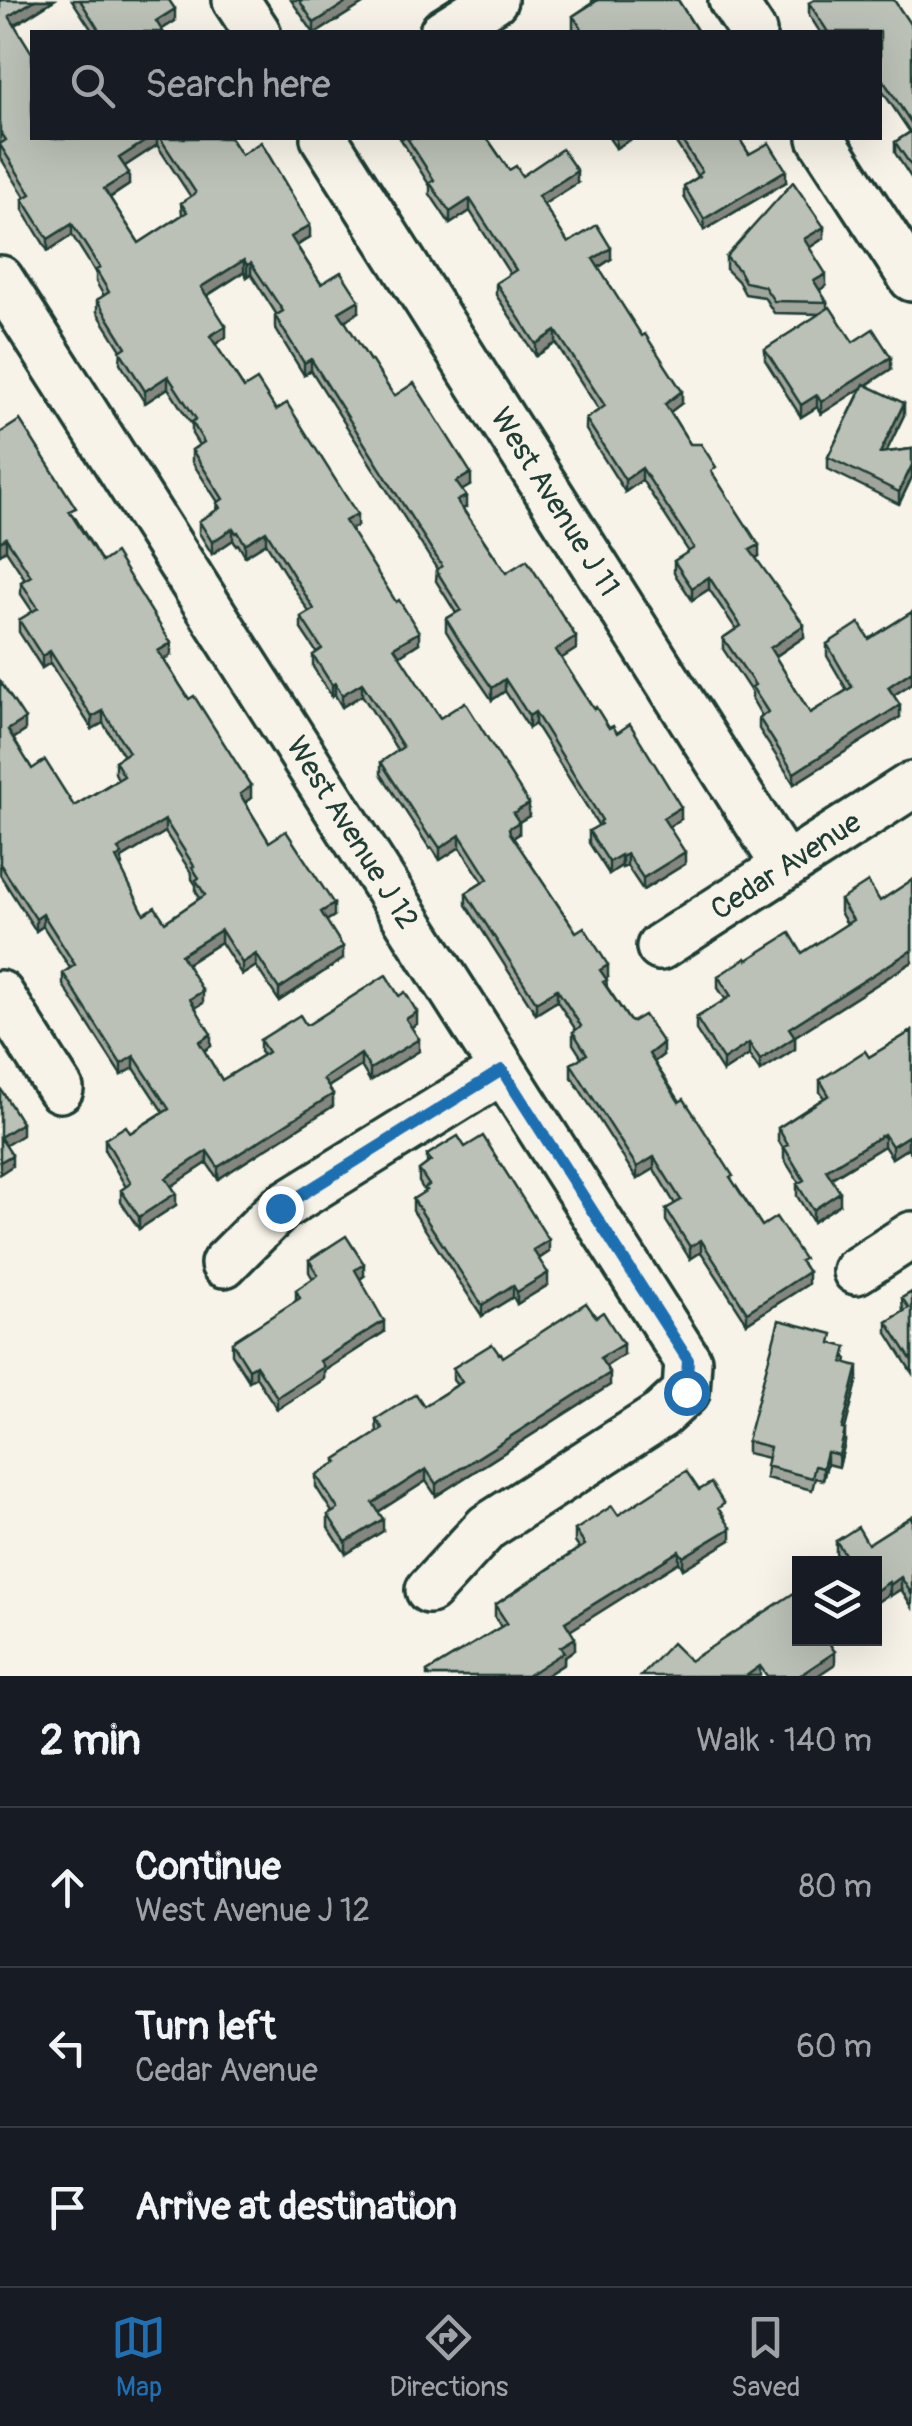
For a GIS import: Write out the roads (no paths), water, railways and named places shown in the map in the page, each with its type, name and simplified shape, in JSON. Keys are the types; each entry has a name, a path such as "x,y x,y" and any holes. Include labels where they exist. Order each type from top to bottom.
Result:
{"street":[{"path":"236,0 256,30"},
{"path":"446,30 494,0"},
{"path":"732,0 752,30"},
{"name":"West Avenue J 11","path":"325,140 785,866"},
{"path":"822,140 912,278"},
{"name":"West Avenue J 12","path":"0,280 17,343 502,1070 688,1360 686,1392 661,1415 486,1527 429,1590"},
{"name":"Cedar Avenue","path":"660,948 912,785"},
{"path":"0,994 60,1089"},
{"path":"224,1264 280,1208 502,1070"},
{"path":"856,1271 912,1235"}]}
